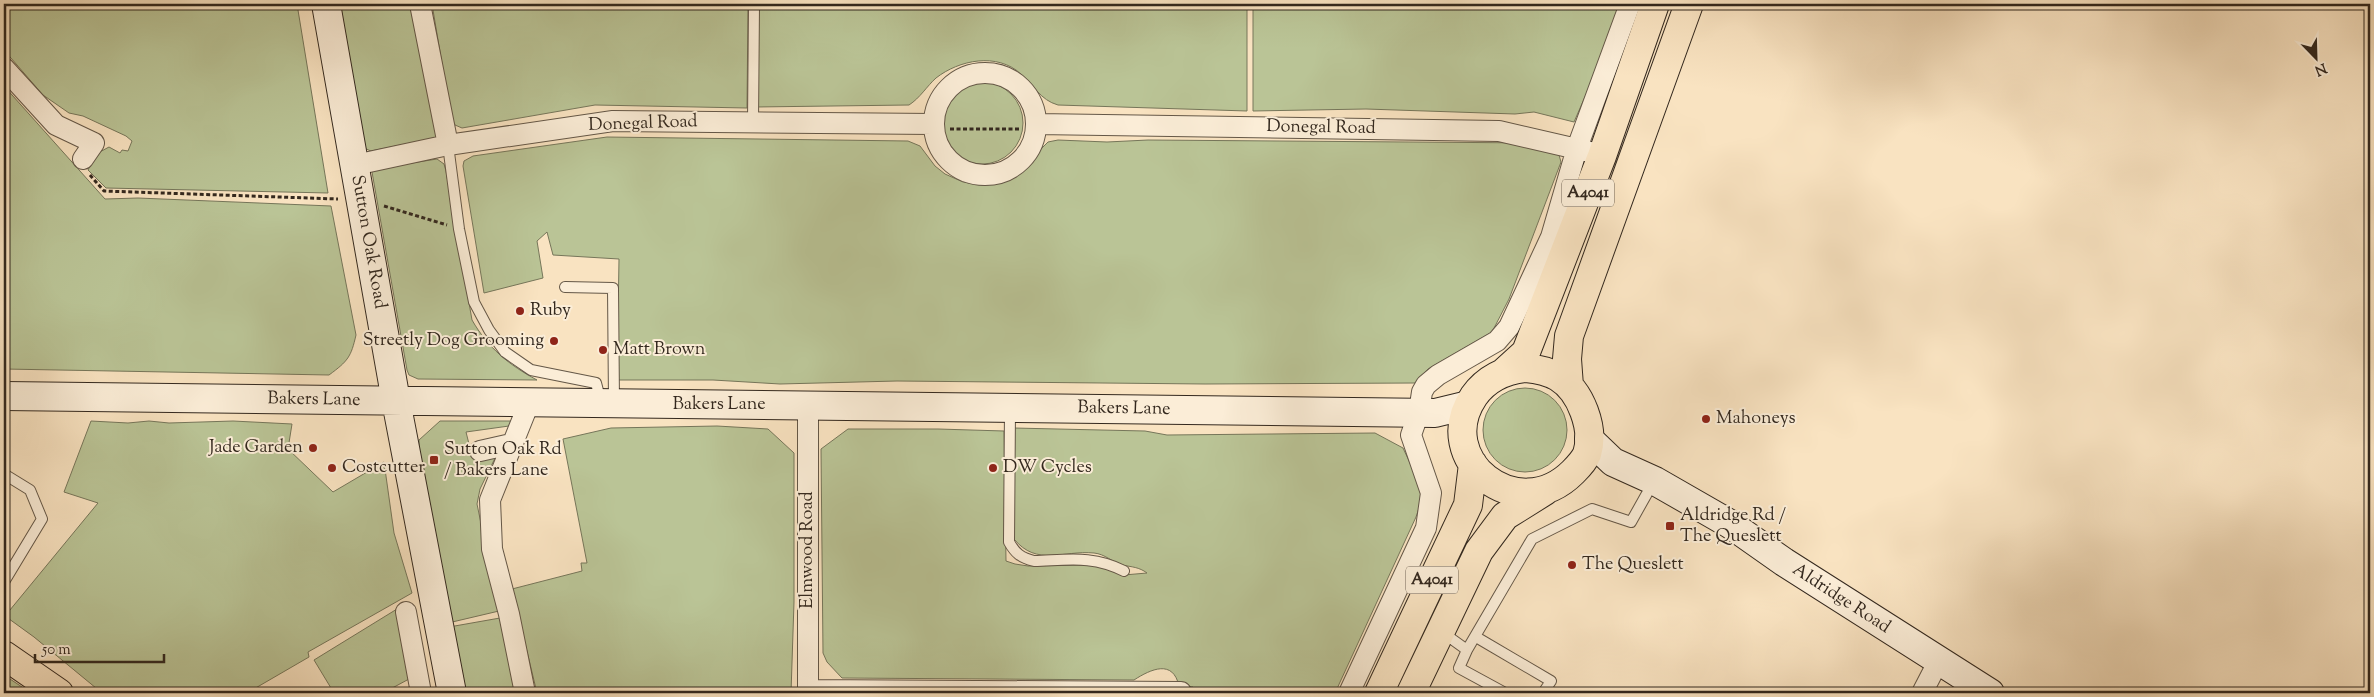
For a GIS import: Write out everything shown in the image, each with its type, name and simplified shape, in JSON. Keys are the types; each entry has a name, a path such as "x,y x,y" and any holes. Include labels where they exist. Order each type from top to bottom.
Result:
{"highway":[{"name":"A4041","path":"1504,372 1526,352 1589,152 1655,4"},
{"name":"A4041","path":"1569,386 1567,359 1569,336 1688,4"},
{"path":"1589,152 1632,164"},
{"path":"1526,368 1539,370 1559,378 1569,386 1587,419 1585,452 1564,481 1546,490 1524,494 1501,488 1483,476 1473,464 1468,454 1462,431 1468,404 1485,383 1504,372 1526,368"},
{"name":"A4041","path":"1379,693 1468,505 1473,464"},
{"name":"A4041","path":"1411,693 1442,632 1479,551 1506,516 1546,490"},
{"path":"4,656 59,693"}],"street":[{"name":"Sutton Oak Road","path":"326,4 396,401 452,693"},
{"path":"420,4 448,145"},
{"path":"1462,431 1427,412 1422,392 1426,385 1438,375 1497,341 1509,327 1589,152 1630,4"},
{"path":"4,68 56,125 93,155"},
{"path":"994,73 1009,78 1024,90 1032,101 1037,127 1032,148 1016,166 1001,174 984,176 972,175 957,168 947,160 937,142 933,127 938,102 958,80 975,74 994,73"},
{"name":"Donegal Road","path":"355,165 448,145 614,121 753,122 933,127"},
{"name":"Donegal Road","path":"1037,127 1498,132 1589,152"},
{"name":"Bakers Lane","path":"4,396 1427,412 1468,404"},
{"path":"525,693 509,614 492,549 490,500 529,403"},
{"name":"Elmwood Road","path":"808,406 808,692"},
{"path":"1349,693 1426,528 1431,493 1410,435 1427,412"},
{"path":"480,451 511,444"},
{"name":"Aldridge Road","path":"1585,452 1655,480 1730,524 1938,662 1990,693"},
{"path":"406,612 421,693"},
{"path":"409,634 440,627"},
{"path":"1922,693 1938,662"},
{"path":"808,692 1159,685 1181,692"}],"lane":[{"path":"753,122 754,4"},
{"path":"448,145 459,229 474,302 489,330 505,352 531,370 596,383 608,404"},
{"path":"565,287 613,288 608,404"},
{"path":"1010,408 1009,542 1015,552 1025,559 1034,561 1094,560 1124,571"},
{"path":"4,474 30,490 42,519 4,582"},
{"path":"1505,693 1459,668 1467,650 1532,539 1592,508 1631,522 1655,480"},
{"path":"1442,632 1467,650"},
{"path":"1476,637 1551,681 1543,693"}],"path":[{"path":"933,127 1037,127"},
{"path":"93,155 104,192 360,199 459,229"}],"green space":[{"path":"4,4 297,4 328,193 106,188 88,170 96,154 109,147 120,153 122,150 128,151 132,141 126,136 83,116 69,113 43,95 4,50"},
{"path":"337,4 416,4 439,133 435,138 371,151 364,148"},
{"path":"432,4 748,4 747,108 595,105 462,128 455,125 451,118"},
{"path":"756,4 1247,4 1247,111 1058,105 1046,100 1026,78 1011,67 990,61 967,63 945,72 936,78 909,105 756,107"},
{"path":"1253,4 1620,4 1591,83 1574,122 1534,112 1515,114 1366,109 1253,111"},
{"path":"974,82 990,82 1005,89 1016,100 1023,115 1020,139 1011,152 990,164 974,164 959,157 948,146 941,131 941,115 948,100 959,89"},
{"path":"4,86 105,199 138,198 331,206 356,335 350,354 345,362 329,375 4,369"},
{"path":"607,137 908,141 920,146 935,166 945,174 963,182 983,185 995,184 1015,175 1048,142 1058,140 1107,142 1148,140 1536,143 1559,155 1561,162 1509,299 1492,332 1428,369 1415,383 1205,384 897,381 780,384 713,380 617,380 619,259 553,255 547,232 537,241 543,278 484,293 463,166 464,161 473,156"},
{"path":"437,159 444,164 446,171 472,320 485,339 500,355 537,380 418,379 409,375 372,172 374,169"},
{"path":"1517,388 1533,388 1549,395 1560,406 1567,422 1564,446 1555,460 1549,465 1533,472 1517,472 1501,465 1490,454 1483,438 1483,422 1490,406 1501,395"},
{"path":"91,421 169,423 233,421 292,424 288,449 333,492 384,462 394,533 412,593 308,652 309,657 247,693 102,693 34,637 5,616 98,503 64,492"},
{"path":"440,421 513,421 513,424 509,426 466,432 470,448 497,454 480,489 477,504 499,611 448,623 419,449 419,440"},
{"path":"717,426 768,429 794,453 794,602 791,693 537,693 512,589 582,571 581,563 587,563 563,439 611,428"},
{"path":"1013,428 1145,431 1167,435 1375,433 1403,448 1424,493 1416,517 1335,693 1193,693 1193,687 1179,686 1172,672 1167,669 1147,672 1134,680 842,678 827,662 823,653 821,449 848,429 1004,431 1006,561 1028,566 1095,565 1124,575 1147,573 1138,568 1118,564 1105,556 1094,553 1041,555 1032,553 1023,548 1014,539"},
{"path":"397,609 409,679 383,693 334,693 314,660"},
{"path":"500,618 517,693 460,693 449,627"},
{"path":"4,675 31,693 4,693"}],"place":[{"name":"Ruby","path":"520,311"},
{"name":"Streetly Dog Grooming","path":"554,341"},
{"name":"Matt Brown","path":"603,350"},
{"name":"Mahoneys","path":"1706,419"},
{"name":"Jade Garden","path":"313,448"},
{"name":"Sutton Oak Rd / Bakers Lane","path":"434,460"},
{"name":"Costcutter","path":"332,468"},
{"name":"DW Cycles","path":"993,468"},
{"name":"Aldridge Rd / The Queslett","path":"1670,526"},
{"name":"The Queslett","path":"1572,565"}]}
